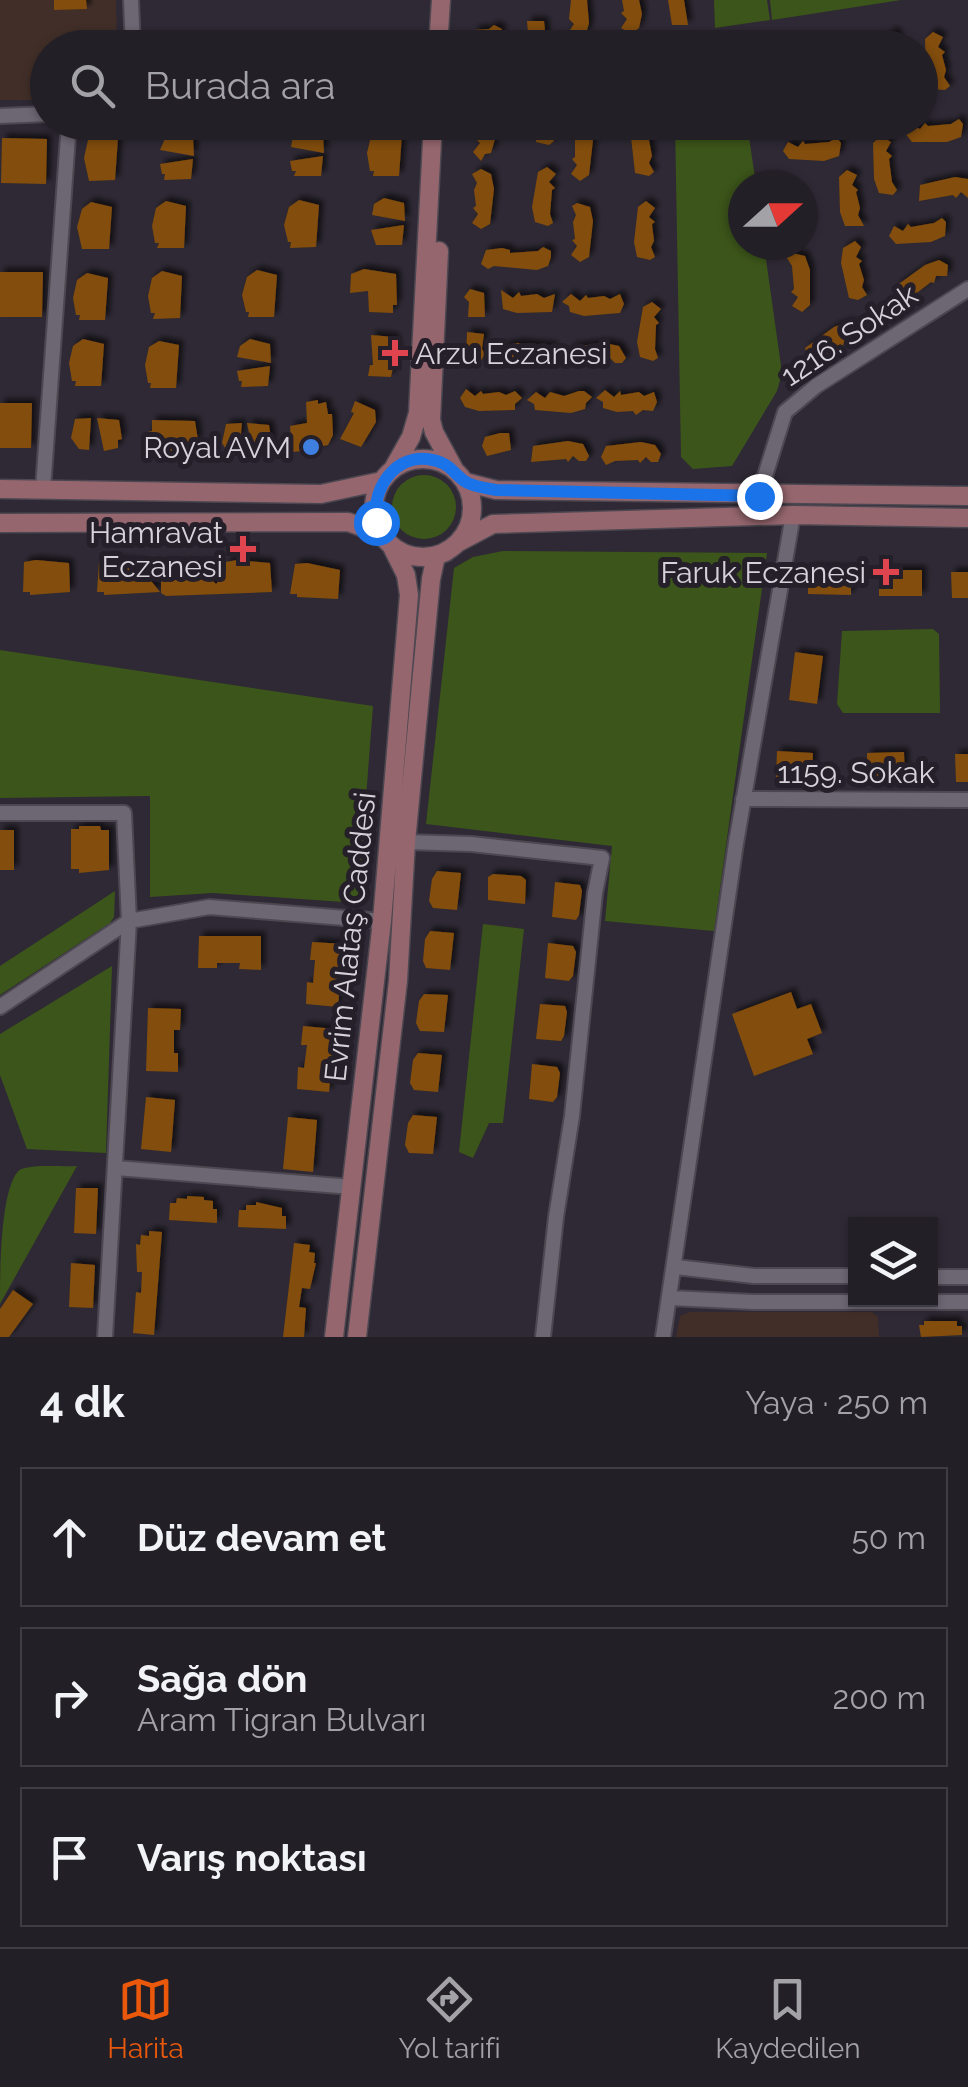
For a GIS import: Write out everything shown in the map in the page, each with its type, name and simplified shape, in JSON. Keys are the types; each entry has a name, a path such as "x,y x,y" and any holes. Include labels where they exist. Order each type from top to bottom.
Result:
{"main road":[{"path":"439,30 441,0"},
{"path":"451,30 452,0"},
{"path":"386,540 374,508 387,475 410,438 418,413 432,140"},
{"path":"0,524 348,522 418,557 453,547 468,529 472,513 471,497 431,420 443,140"},
{"path":"0,489 321,494 387,475 407,461 423,458 440,462 459,476 496,490 968,496"},
{"path":"357,1337 398,981 406,842 430,578 436,556 493,524 793,515 968,518"},
{"name":"Evrim Alataş Caddesi","path":"334,1337 382,922 409,595 406,575 386,540"}],"street":[{"path":"130,0 132,30"},
{"path":"0,116 30,115"},
{"path":"43,488 69,140"},
{"name":"1216. Sokak","path":"759,496 785,412 816,386 968,289"},
{"path":"663,1337 743,800 793,515"},
{"name":"1159. Sokak","path":"743,800 968,800"},
{"path":"0,813 124,813 129,921 105,1337"},
{"path":"406,842 471,844 602,858 543,1337"},
{"path":"0,1007 129,921 208,908 382,922"},
{"path":"116,1168 352,1187"},
{"path":"676,1267 754,1276 848,1276"},
{"path":"938,1276 968,1276"},
{"path":"670,1298 968,1302"}],"shaded area":[{"path":"0,0 116,0 117,30 30,30 30,100 0,100"},
{"path":"689,1312 872,1312 878,1317 879,1337 676,1337 680,1316"}],"green space":[{"path":"714,0 767,0 770,20 715,28"},
{"path":"770,0 901,0 772,20"},
{"path":"675,140 749,140 754,170 728,170 728,260 766,260 782,373 777,391 732,466 693,469 681,457"},
{"path":"424,475 446,485 456,507 446,529 424,539 402,529 392,507 402,485"},
{"path":"503,551 767,553 714,931 605,921 612,846 426,824 454,568 473,557"},
{"path":"933,629 939,634 940,713 843,713 837,704 842,631"},
{"path":"0,650 373,706 358,903 213,893 150,897 150,796 0,798"},
{"path":"115,891 114,917 110,923 0,995 0,966"},
{"path":"483,924 524,929 503,1123 489,1123 473,1158 459,1152"},
{"path":"112,966 106,1153 27,1149 0,1075 0,1034"},
{"path":"77,1166 0,1304 5,1209 14,1177 27,1167"}],"building":[{"path":"54,0 86,0 87,9 54,10"},
{"path":"571,0 587,0 587,30 570,30 574,24 569,19"},
{"path":"622,0 639,0 639,28 621,28 627,19 621,13"},
{"path":"668,0 684,0 688,25 672,25"},
{"path":"527,21 544,21 545,30 528,30"},
{"path":"938,47 945,52 944,77 950,86 938,90"},
{"path":"959,119 963,124 961,137 947,142 910,140 938,140 938,125"},
{"path":"2,138 47,140 46,184 1,183"},
{"path":"88,140 118,140 115,180 89,181 84,158"},
{"path":"164,140 193,140 194,156 160,150"},
{"path":"292,140 323,140 324,153 291,147"},
{"path":"370,140 402,140 399,176 373,176 367,153"},
{"path":"477,140 495,140 491,153 481,161 473,152 480,143"},
{"path":"575,140 593,140 589,175 580,181 571,174 577,165 572,159"},
{"path":"631,140 649,140 649,163 654,172 649,176 635,173"},
{"path":"803,141 841,143 839,156 824,161 789,159 783,151 788,142 798,147"},
{"path":"891,142 886,151 892,156 892,182 897,190 893,195 879,193 874,179 873,143"},
{"path":"323,156 321,176 294,176 296,171 292,171 290,161"},
{"path":"193,159 191,179 164,180 160,164"},
{"path":"547,167 556,174 549,182 555,188 550,214 553,223 548,226 535,222 532,207 538,172"},
{"path":"481,169 491,174 494,189 490,224 481,229 472,223 478,214 473,208 477,183 472,174"},
{"path":"847,170 857,175 852,185 858,190 858,215 864,226 845,226 840,212 839,177"},
{"path":"955,177 968,179 968,198 961,192 956,198 953,195 919,201 920,185"},
{"path":"384,198 404,203 405,221 372,215 374,204"},
{"path":"299,200 319,205 316,247 290,248 284,225 289,207"},
{"path":"166,201 186,206 184,248 157,248 159,243 155,243 152,226 156,208"},
{"path":"646,201 655,208 649,217 655,222 651,247 655,257 650,260 637,257 634,242 638,207"},
{"path":"91,202 112,207 109,249 82,249 77,227 82,209"},
{"path":"577,203 590,207 593,221 589,257 580,262 571,255 577,246 572,240 576,215 572,206"},
{"path":"942,218 946,222 945,236 931,242 896,244 889,236 894,226 903,231 908,224 911,227 934,223"},
{"path":"404,225 402,245 376,245 371,230"},
{"path":"855,241 861,247 856,257 862,261 862,287 867,295 858,300 849,298 841,263 843,248"},
{"path":"543,247 551,251 551,257 548,266 537,270 494,266 488,269 481,264 486,250 502,248 510,253 538,251"},
{"path":"788,260 806,260 810,270 810,305 802,312 792,306 798,297 791,292 792,266"},
{"path":"939,260 948,265 947,276 936,276 934,283 911,294 906,302 900,300 896,286"},
{"path":"364,269 396,274 397,305 393,305 393,313 369,312 368,291 350,293 351,274"},
{"path":"257,270 277,275 274,317 248,317 246,312 242,295 247,277"},
{"path":"162,271 182,276 180,318 153,319 155,313 151,313 148,296 152,278"},
{"path":"0,272 43,272 42,317 0,317"},
{"path":"87,273 108,278 105,320 79,320 80,315 76,315 73,298 77,280"},
{"path":"470,289 484,293 485,317 468,317 469,302 464,297"},
{"path":"501,290 513,298 519,292 521,296 537,294 544,298 555,294 552,312 517,313 503,309"},
{"path":"571,294 580,301 586,295 610,299 620,294 624,304 620,313 584,316 570,312 562,302"},
{"path":"652,302 661,309 654,317 659,323 655,349 658,358 653,361 640,357 637,342 643,307"},
{"path":"848,322 857,327 856,338 845,338 843,346 820,355 814,364 809,361 805,348"},
{"path":"467,332 484,334 485,354 480,362 466,356"},
{"path":"371,335 394,337 397,348 391,377 368,376 373,365"},
{"path":"83,339 104,344 101,386 75,386 76,381 72,381 69,363 73,346"},
{"path":"250,339 270,344 271,363 237,357 240,346"},
{"path":"159,341 179,345 176,388 150,388 148,383 145,365 149,347"},
{"path":"605,343 619,346 626,358 622,363 610,358 604,364 578,362 567,366 570,347"},
{"path":"503,346 553,346 557,365 544,358 538,364 513,360 504,365 498,357"},
{"path":"270,366 268,386 241,387 237,371"},
{"path":"466,389 475,396 481,391 506,395 515,391 522,398 515,404 515,410 479,411 465,407 460,398"},
{"path":"605,390 614,397 620,391 621,395 639,392 644,396 654,392 657,402 653,411 643,410 636,415 633,411 617,412 603,408 603,402 596,398"},
{"path":"579,391 592,397 585,409 571,413 535,410 527,400 536,392 545,398 550,392 564,396"},
{"path":"318,400 318,404 326,402 328,414 332,414 333,435 328,445 292,452 290,426 307,423 306,402"},
{"path":"355,401 375,410 376,422 361,447 340,439 354,413 351,412"},
{"path":"0,403 32,403 31,448 0,448"},
{"path":"91,418 89,450 79,449 71,438 75,419"},
{"path":"97,418 119,420 122,439 118,440 118,448 104,451"},
{"path":"152,420 195,421 198,440 194,441 194,449 176,453 150,447 148,432 152,431"},
{"path":"242,423 239,455 229,454 222,443 226,424"},
{"path":"247,423 269,425 272,444 268,445 268,452 254,456"},
{"path":"509,433 511,450 487,456 482,446 485,437"},
{"path":"568,441 583,444 589,456 586,461 573,456 568,462 531,462 533,446"},
{"path":"641,442 655,445 661,454 658,462 646,457 640,463 615,461 606,465 601,457 606,446"},
{"path":"24,562 69,563 70,592 23,592"},
{"path":"99,562 144,563 144,572 160,592 97,592"},
{"path":"226,562 270,563 272,592 166,596 161,593 161,563 206,563 206,573 216,584 226,572"},
{"path":"295,564 340,570 338,599 290,594"},
{"path":"808,568 851,570 851,595 808,594"},
{"path":"879,570 922,570 922,596 879,596"},
{"path":"951,572 968,572 968,598 952,598"},
{"path":"795,652 823,656 817,704 789,700"},
{"path":"777,751 813,753 812,779 776,777"},
{"path":"904,752 905,782 867,782 867,753"},
{"path":"955,754 968,754 968,782 956,782"},
{"path":"79,826 109,830 109,870 79,873 79,869 71,869 71,829"},
{"path":"0,830 14,830 14,870 0,870"},
{"path":"437,871 461,873 457,910 433,908 429,901"},
{"path":"521,876 526,880 525,904 488,900 488,877"},
{"path":"555,882 580,885 576,920 552,917"},
{"path":"430,931 454,933 450,970 426,968 425,939"},
{"path":"199,936 261,936 261,970 239,969 240,963 198,968"},
{"path":"312,942 344,944 338,1007 306,1004 307,982 313,983"},
{"path":"548,943 573,946 576,952 569,981 545,978"},
{"path":"791,992 797,1009 811,1004 822,1033 807,1039 813,1054 754,1076 732,1014"},
{"path":"424,994 448,995 444,1032 420,1031 416,1023"},
{"path":"540,1004 565,1006 561,1041 536,1039"},
{"path":"148,1008 181,1009 180,1030 174,1030 178,1072 146,1071"},
{"path":"303,1026 335,1029 329,1092 297,1089 298,1067 304,1068 307,1045 301,1045"},
{"path":"418,1053 442,1055 438,1092 414,1090 410,1083 413,1060"},
{"path":"532,1064 557,1067 560,1073 553,1102 529,1099"},
{"path":"146,1097 175,1100 171,1152 141,1149"},
{"path":"413,1115 437,1117 433,1154 409,1153 405,1145"},
{"path":"288,1117 317,1120 313,1172 283,1169"},
{"path":"76,1188 98,1188 96,1234 74,1233"},
{"path":"187,1196 213,1201 217,1223 169,1220 170,1203"},
{"path":"256,1202 282,1208 286,1229 238,1227 239,1210"},
{"path":"149,1231 162,1232 154,1335 133,1333 136,1292 141,1293 142,1272 137,1272 136,1244 140,1245 141,1235 149,1236"},
{"path":"294,1243 310,1245 309,1252 315,1253 316,1263 310,1289 302,1288 299,1307 306,1308 304,1337 283,1337"},
{"path":"71,1263 95,1265 93,1308 69,1307"},
{"path":"13,1290 33,1304 9,1337 0,1337 0,1309"},
{"path":"924,1321 957,1321 957,1326 962,1326 962,1335 921,1337 919,1325 924,1325"}],"place":[{"name":"Arzu Eczanesi","path":"395,353"},
{"name":"Royal AVM","path":"311,447"},
{"name":"Hamravat Eczanesi","path":"243,549"},
{"name":"Faruk Eczanesi","path":"886,572"}],"route":[{"path":"376,522 376,494 382,482 393,469 423,458 440,462 465,482 496,490 759,496"}]}
